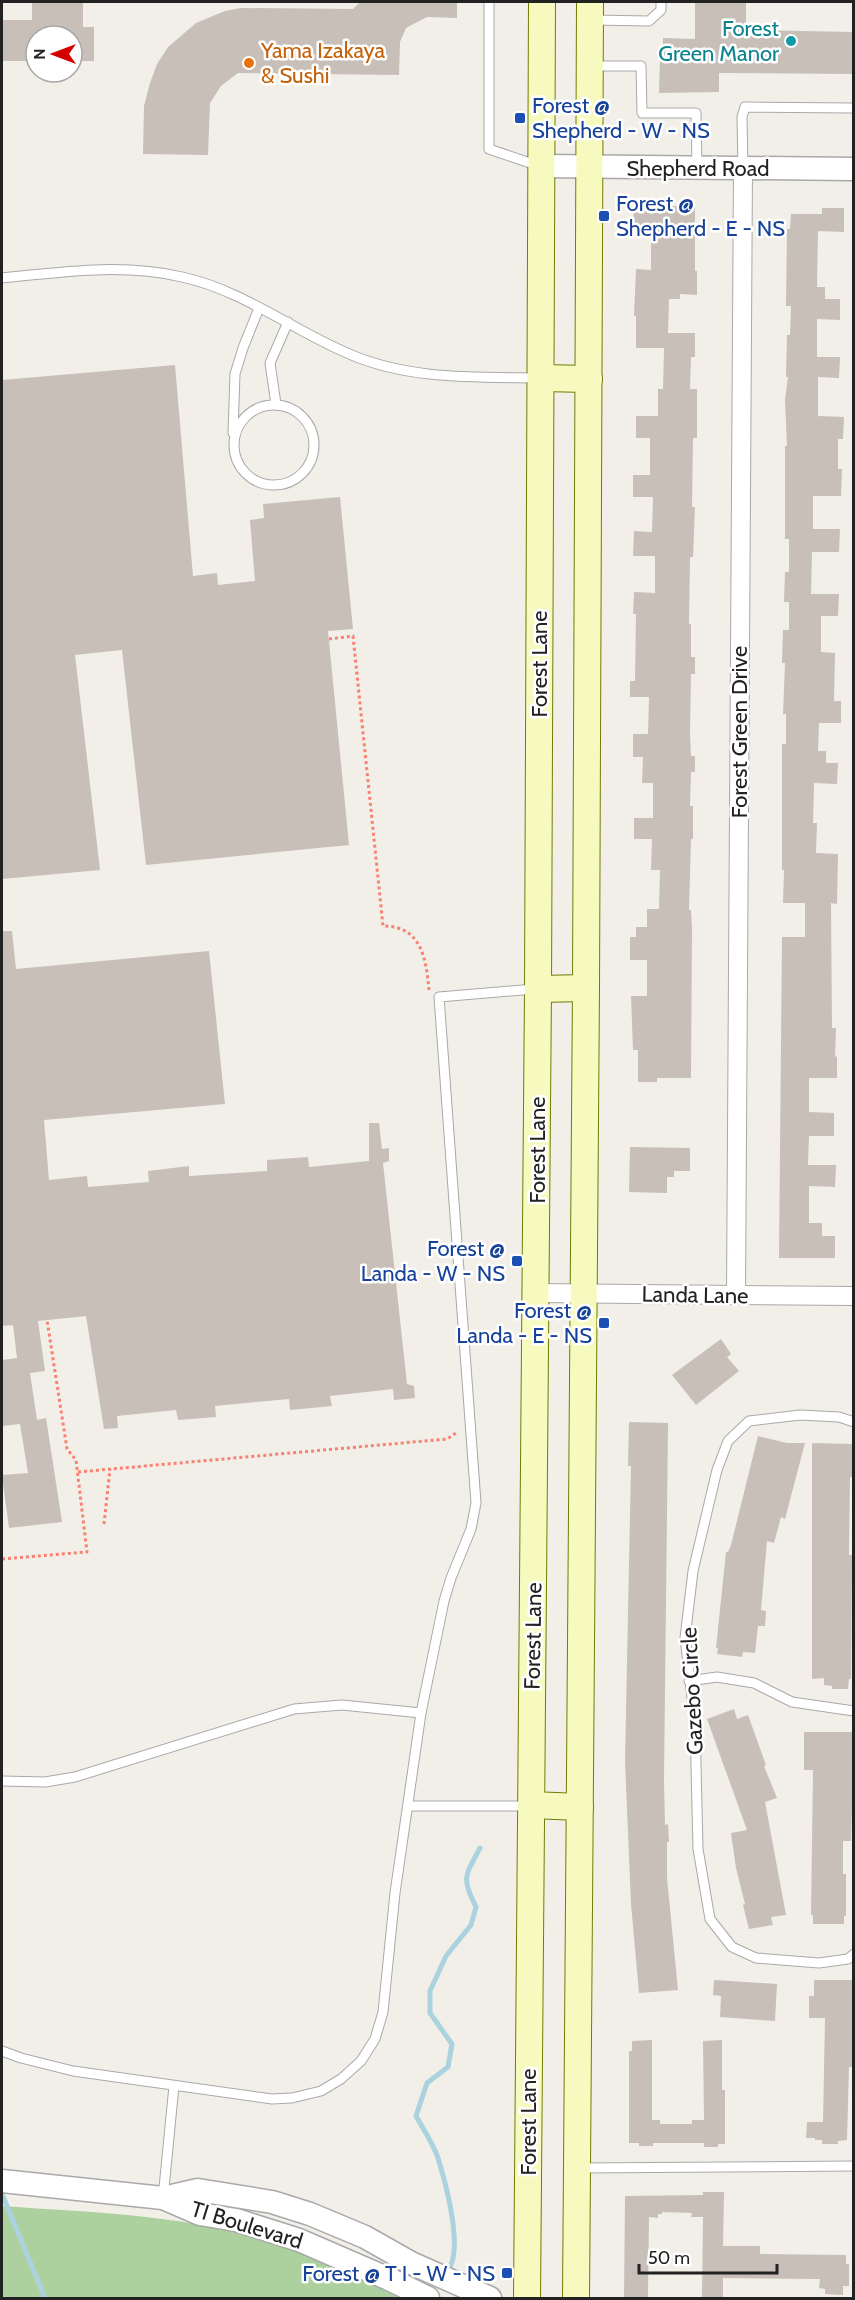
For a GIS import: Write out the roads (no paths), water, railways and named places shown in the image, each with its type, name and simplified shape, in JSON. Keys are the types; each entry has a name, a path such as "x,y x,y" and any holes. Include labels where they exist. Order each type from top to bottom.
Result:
{"main road":[{"name":"Forest Lane","path":"527,2298 538,989 542,2"},
{"path":"576,2298 586,988 590,11"},
{"path":"541,378 589,379"},
{"path":"538,989 586,988"},
{"path":"531,1806 580,1807"}],"street":[{"name":"Shepherd Road","path":"542,166 854,169"},
{"name":"Forest Green Drive","path":"736,1295 743,168"},
{"name":"Landa Lane","path":"536,1293 854,1296"},
{"name":"TI Boulevard","path":"2,2181 163,2198 200,2214 246,2223 299,2240 428,2298"},
{"name":"TI Boulevard","path":"163,2198 198,2190 272,2202 310,2214 365,2237 411,2263 490,2298"}],"lane":[{"path":"489,2 489,148 542,166"},
{"path":"590,11 649,21 661,10 661,2"},
{"path":"590,66 641,66 642,113 696,113 697,168"},
{"path":"743,168 742,117 745,107 854,108"},
{"path":"2,278 106,269 152,272 195,280 288,322 346,353 394,368 438,376 541,378"},
{"path":"233,439 243,418 264,405 276,404 298,412 307,421 312,431 313,453 303,472 295,479 274,485 253,480 237,463 233,451 233,439 235,374 259,308"},
{"path":"276,404 270,363 288,322"},
{"path":"2,2051 55,2067 174,2086 260,2097 292,2098 311,2095 330,2086 351,2070 369,2051 380,2026 395,1893 421,1713 447,1590 471,1529 477,1503 439,997 538,989"},
{"name":"Gazebo Circle","path":"854,1422 839,1417 800,1415 749,1421 728,1442 717,1470 693,1571 686,1638 695,1723 698,1850 710,1920 732,1947 756,1958 819,1963 848,1959 854,1954"},
{"path":"689,1681 717,1677 754,1683 792,1702 854,1711"},
{"path":"2,1782 45,1782 75,1778 272,1715 308,1706 361,1705 421,1713"},
{"path":"408,1806 531,1806"},
{"path":"163,2198 174,2086"},
{"path":"577,2168 854,2166"}],"waterway":[{"path":"451,2265 454,2241 448,2197 436,2152 416,2116 427,2083 448,2067 452,2044 430,2013 430,1991 446,1956 471,1925 476,1907 468,1889 467,1877 480,1848"},
{"path":"2,2194 45,2298"}],"place":[{"name":"Forest Green Manor","path":"791,41"},
{"name":"Yama Izakaya & Sushi","path":"249,63"},
{"name":"Forest @ Shepherd - W - NS","path":"520,118"},
{"name":"Forest @ Shepherd - E - NS","path":"604,216"},
{"name":"Forest @ Landa - W - NS","path":"517,1261"},
{"name":"Forest @ Landa - E - NS","path":"604,1323"},
{"name":"Forest @ T I - W - NS","path":"507,2273"}]}
